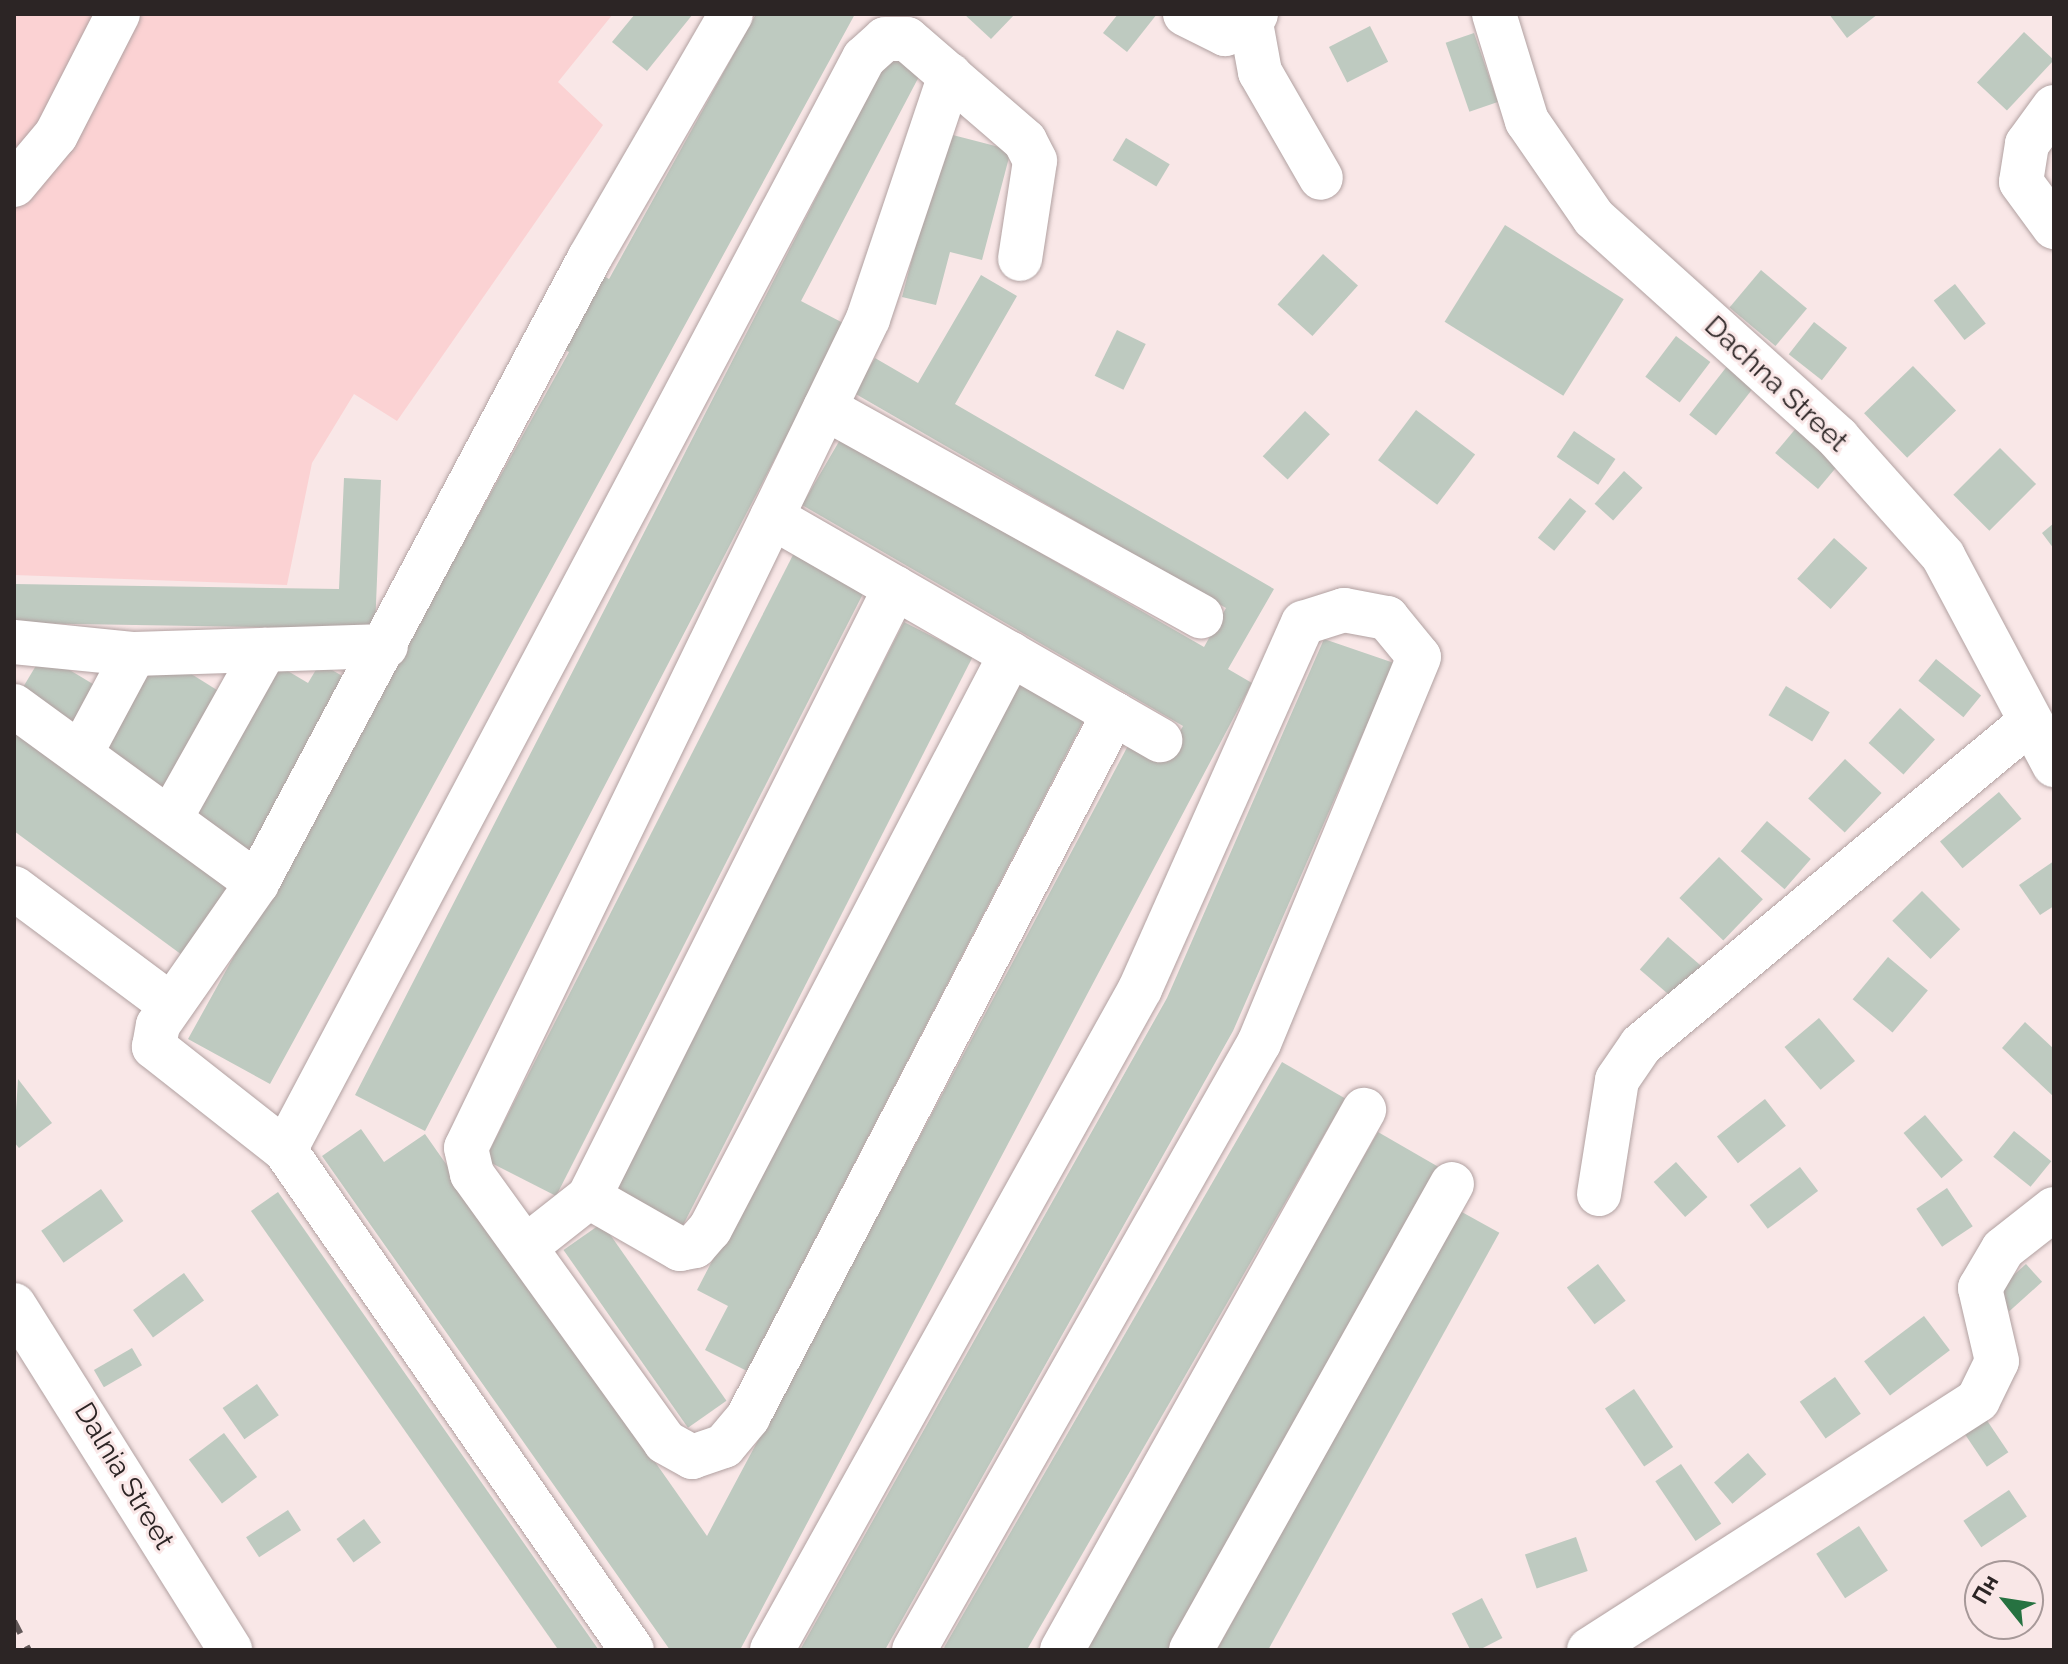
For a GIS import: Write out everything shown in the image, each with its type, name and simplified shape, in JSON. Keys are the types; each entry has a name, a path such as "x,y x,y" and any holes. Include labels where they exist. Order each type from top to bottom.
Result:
{"street":[{"path":"14,185 56,135 118,14"},
{"path":"632,1650 285,1150 154,1047 171,1005 257,883 386,646 589,259 731,14"},
{"path":"1185,14 1225,34 1253,19 1278,114 1321,178"},
{"name":"Dachna Street","path":"1494,14 1527,121 1594,218 1838,438 1943,556 2054,765"},
{"path":"285,1150 864,58 885,39 917,26 950,75 1025,141 1035,161 1020,259"},
{"path":"950,75 868,319 472,1126 466,1148 472,1174 528,1245 665,1442 692,1457 724,1446 748,1417 1114,713"},
{"path":"2054,107 2027,144 2021,182 2054,227"},
{"path":"825,408 1201,616"},
{"path":"772,517 1160,740"},
{"path":"528,1245 589,1197 895,588"},
{"path":"772,1650 1140,989 1303,623 1344,610 1387,618 1419,657 1259,1043 914,1650"},
{"path":"14,642 134,654 386,646"},
{"path":"170,819 265,650"},
{"path":"81,753 134,654"},
{"path":"589,1197 680,1249 695,1246 710,1229 1011,654"},
{"path":"14,706 257,883"},
{"path":"1599,1194 1617,1080 1641,1045 2030,722"},
{"path":"14,888 171,1005"},
{"path":"1062,1650 1364,1110"},
{"path":"1191,1650 1452,1184"},
{"path":"1589,1650 1978,1400 1997,1361 1980,1288 2003,1249 2054,1209"},
{"name":"Dalnia Street","path":"14,1305 230,1650"}],"shaded area":[{"path":"14,14 613,14 558,82 603,125 397,421 354,394 312,463 287,585 14,575"}],"building":[{"path":"635,14 693,14 647,71 612,42"},
{"path":"756,14 855,14 270,1084 188,1039 569,352 556,345 596,272 609,279"},
{"path":"964,14 1015,14 991,39"},
{"path":"1118,14 1157,14 1127,52 1103,33"},
{"path":"1829,14 1878,14 1847,38"},
{"path":"1370,26 1388,62 1347,83 1329,47"},
{"path":"2024,32 2054,60 2007,110 1977,82"},
{"path":"1474,33 1498,102 1469,112 1446,43"},
{"path":"892,50 924,67 801,301 845,324 425,1131 355,1095"},
{"path":"945,133 1011,150 982,260 950,252 936,305 902,297"},
{"path":"1126,138 1170,164 1156,187 1113,160"},
{"path":"1505,225 1624,299 1563,396 1445,322"},
{"path":"1323,254 1358,285 1312,336 1277,305"},
{"path":"1761,270 1807,309 1775,346 1730,308"},
{"path":"981,275 1017,296 955,404 1274,589 1228,669 1252,683 740,1650 670,1650 322,1156 361,1129 384,1162 425,1134 707,1536 1131,740 1165,758 1183,726 802,505 841,438 1204,647 1226,608 854,393 875,358 918,383"},
{"path":"1955,284 1986,323 1965,340 1934,301"},
{"path":"1814,322 1847,348 1822,380 1789,354"},
{"path":"1117,330 1146,344 1123,390 1095,376"},
{"path":"1676,336 1710,362 1680,403 1645,377"},
{"path":"1728,365 1755,386 1716,436 1689,415"},
{"path":"1913,366 1956,411 1907,458 1864,413"},
{"path":"1416,410 1475,455 1437,505 1378,460"},
{"path":"1305,411 1330,434 1288,480 1263,456"},
{"path":"1797,427 1840,463 1818,489 1775,453"},
{"path":"1574,431 1615,459 1598,485 1557,457"},
{"path":"2000,448 2036,484 1989,531 1953,495"},
{"path":"1624,471 1643,488 1613,520 1595,504"},
{"path":"344,478 381,480 375,629 14,623 14,584 339,589"},
{"path":"1570,498 1586,511 1554,551 1538,538"},
{"path":"2054,523 2054,549 2042,533"},
{"path":"1834,538 1867,568 1831,609 1797,579"},
{"path":"794,553 865,589 556,1196 485,1160"},
{"path":"904,622 973,657 680,1231 612,1196"},
{"path":"1324,639 1394,663 1233,1031 885,1650 800,1650 1167,998"},
{"path":"43,654 100,688 78,724 21,690"},
{"path":"161,655 223,694 162,791 100,753"},
{"path":"1936,659 1981,696 1963,717 1918,681"},
{"path":"320,663 351,681 248,852 186,815 276,664 308,683"},
{"path":"1015,677 1087,714 747,1371 705,1350 728,1306 697,1290"},
{"path":"1786,686 1830,712 1812,741 1768,715"},
{"path":"1900,708 1935,739 1903,774 1869,743"},
{"path":"14,721 234,883 182,955 14,831"},
{"path":"1845,759 1882,793 1845,833 1808,798"},
{"path":"1999,792 2021,819 1963,868 1940,841"},
{"path":"1767,821 1811,859 1785,889 1741,851"},
{"path":"1719,857 1763,899 1723,940 1679,898"},
{"path":"2054,861 2054,906 2040,915 2019,885"},
{"path":"1922,891 1960,929 1930,959 1892,921"},
{"path":"1668,937 1705,969 1677,1002 1640,969"},
{"path":"1888,957 1928,990 1892,1033 1853,999"},
{"path":"1819,1018 1855,1061 1821,1090 1785,1047"},
{"path":"2025,1022 2054,1049 2054,1097 2002,1048"},
{"path":"1282,1062 1345,1098 1027,1650 948,1650 944,1647"},
{"path":"18,1079 52,1123 19,1148 14,1142"},
{"path":"1765,1099 1786,1126 1738,1163 1717,1137"},
{"path":"1925,1115 1963,1160 1941,1178 1904,1133"},
{"path":"2014,1131 2051,1161 2031,1187 1993,1157"},
{"path":"1378,1132 1446,1171 1169,1650 1080,1648"},
{"path":"1676,1162 1707,1197 1685,1217 1654,1182"},
{"path":"1800,1167 1818,1191 1768,1229 1750,1205"},
{"path":"1947,1188 1973,1226 1942,1247 1916,1209"},
{"path":"101,1189 123,1221 64,1263 41,1231"},
{"path":"278,1192 598,1649 558,1650 251,1211"},
{"path":"1460,1211 1499,1233 1268,1650 1217,1650"},
{"path":"602,1223 726,1401 688,1428 563,1250"},
{"path":"1598,1264 1626,1301 1595,1324 1567,1287"},
{"path":"2026,1264 2042,1282 2009,1311 1993,1293"},
{"path":"184,1273 204,1301 153,1338 133,1310"},
{"path":"1924,1316 1950,1350 1890,1395 1864,1361"},
{"path":"132,1348 142,1365 104,1387 94,1370"},
{"path":"1835,1377 1861,1414 1826,1439 1800,1402"},
{"path":"257,1384 279,1415 244,1439 223,1408"},
{"path":"1634,1389 1673,1447 1644,1467 1605,1409"},
{"path":"1986,1419 2008,1452 1987,1467 1964,1434"},
{"path":"224,1433 257,1477 222,1503 189,1459"},
{"path":"1748,1453 1766,1474 1732,1504 1714,1483"},
{"path":"1681,1464 1721,1524 1696,1541 1655,1481"},
{"path":"2009,1490 2027,1517 1981,1547 1963,1521"},
{"path":"288,1510 301,1530 259,1557 246,1537"},
{"path":"364,1519 381,1542 354,1562 336,1539"},
{"path":"1859,1526 1888,1570 1845,1598 1816,1554"},
{"path":"1576,1537 1588,1571 1537,1589 1525,1555"},
{"path":"1482,1598 1502,1638 1479,1650 1470,1650 1452,1613"}],"railway":[{"path":"14,1621 29,1650"}]}
